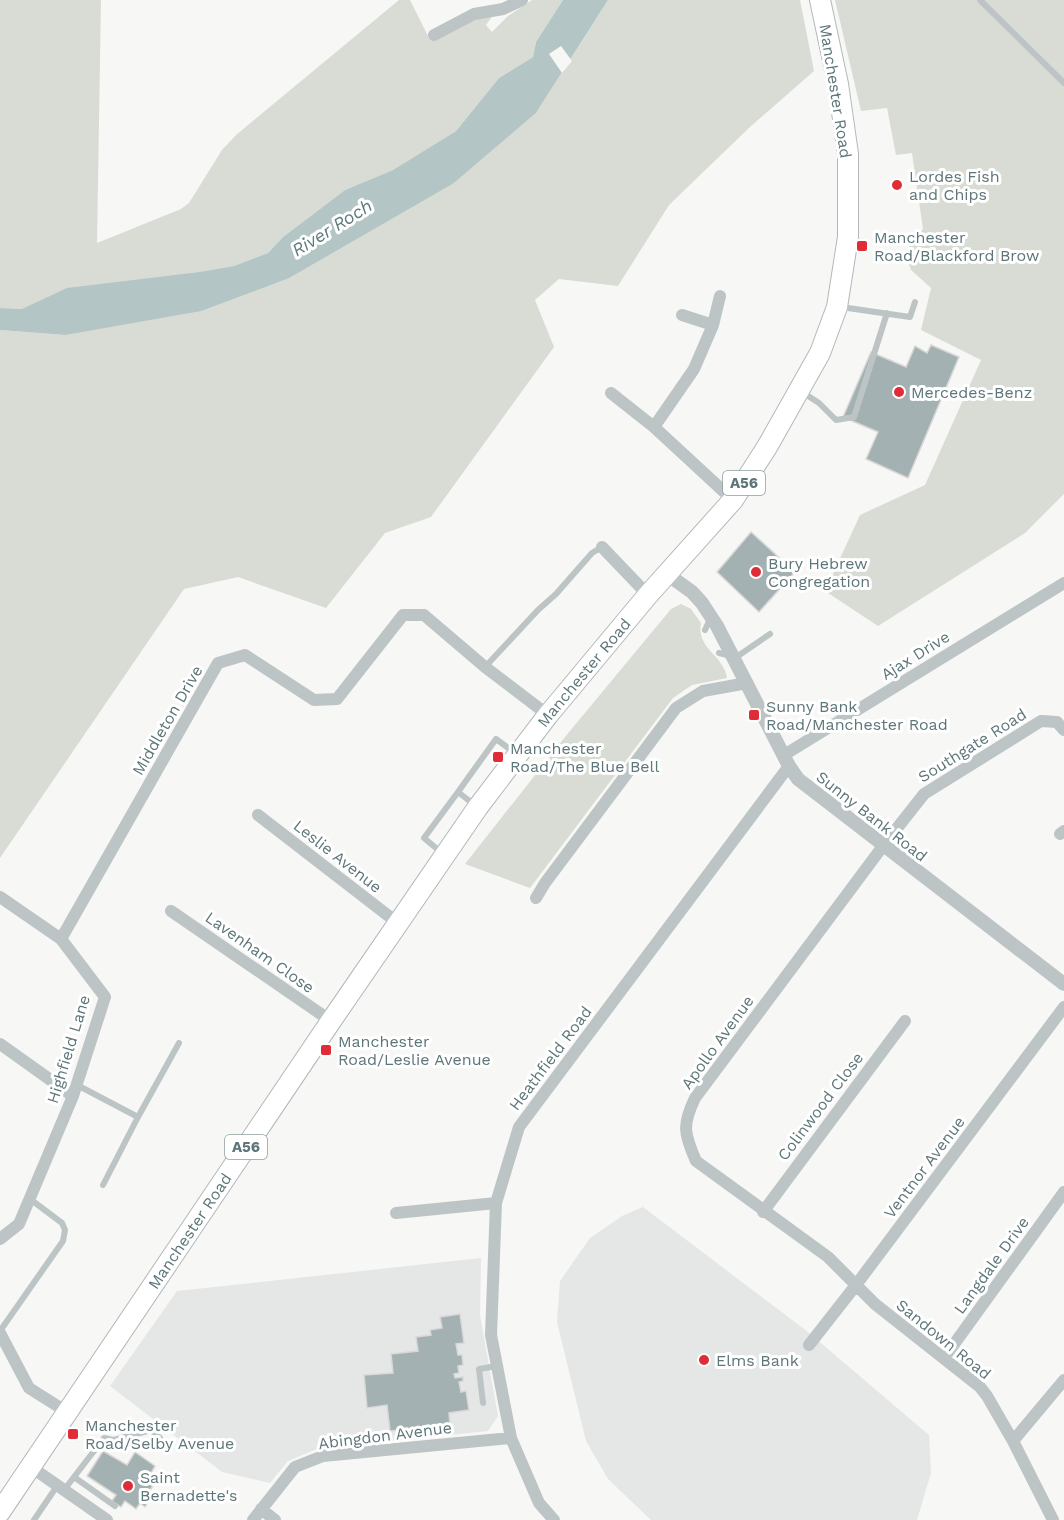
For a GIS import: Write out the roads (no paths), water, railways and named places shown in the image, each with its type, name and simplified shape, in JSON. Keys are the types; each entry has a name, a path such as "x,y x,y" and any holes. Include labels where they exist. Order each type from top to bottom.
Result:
{"highway":[{"name":"Manchester Road","path":"67,1412 478,807 548,715 648,595 732,500 767,447 820,353 837,307 848,237 848,154 838,84 820,0"},
{"name":"A56","path":"0,1512 67,1412"}],"street":[{"path":"434,35 474,14 502,9 522,0"},
{"path":"654,427 694,369 713,325 720,296"},
{"path":"682,315 713,325"},
{"path":"612,393 654,427 732,500"},
{"path":"602,546 648,595"},
{"name":"Sunny Bank Road","path":"667,574 692,592 711,617 734,657 786,761 798,779 1064,984"},
{"name":"Ajax Drive","path":"786,761 1064,583"},
{"name":"Middleton Drive","path":"61,939 218,663 245,656 314,700 337,699 403,615 424,615 485,668 548,715"},
{"path":"536,898 676,708 703,691 747,683"},
{"name":"Southgate Road","path":"883,846 924,794 1041,721 1057,722 1064,730"},
{"name":"Heathfield Road","path":"554,1520 539,1503 511,1438 491,1335 495,1203 519,1127 786,761"},
{"name":"Leslie Avenue","path":"258,815 399,924"},
{"name":"Apollo Avenue","path":"856,1285 828,1257 763,1212 696,1161 686,1140 686,1117 695,1098 883,846"},
{"name":"Highfield Lane","path":"0,897 61,939 105,997 75,1090 30,1199 19,1224 0,1239"},
{"name":"Lavenham Close","path":"171,911 331,1021"},
{"name":"Ventnor Avenue","path":"809,1345 1064,1007"},
{"name":"Colinwood Close","path":"763,1212 905,1021"},
{"path":"0,1044 75,1090"},
{"name":"Langdale Drive","path":"944,1358 1064,1192"},
{"path":"396,1213 495,1203"},
{"name":"Sandown Road","path":"856,1285 875,1304 980,1387 1013,1441 1053,1520"},
{"path":"0,1332 29,1388 67,1412"},
{"path":"1013,1441 1064,1380"},
{"name":"Abingdon Avenue","path":"253,1520 295,1467 323,1456 511,1438"},
{"path":"31,1467 107,1520"},
{"path":"261,1509 275,1520"}],"lane":[{"path":"980,0 1064,83"},
{"path":"837,307 910,317 915,302"},
{"path":"799,390 836,420 854,417 887,313"},
{"path":"485,668 592,553 602,546"},
{"path":"705,630 711,617"},
{"path":"719,653 734,657 770,634"},
{"path":"445,855 424,838 496,739 518,754"},
{"path":"458,792 478,807"},
{"path":"103,1185 179,1043"},
{"path":"75,1090 138,1117"},
{"path":"0,1332 63,1241 65,1230 62,1223 30,1199"},
{"path":"483,1403 478,1369 497,1366"},
{"path":"34,1520 60,1489 74,1477 104,1438 114,1440 151,1430 160,1438"},
{"path":"74,1477 115,1506"}],"water":[{"name":"River Roch","path":"563,0 608,0 536,113 454,183 289,278 201,311 65,335 0,330 0,308 22,309 67,288 200,272 234,266 268,253 283,237 345,190 393,170 456,131 499,78 533,57 536,42"}],"place":[{"name":"Lordes Fish and Chips","path":"897,185"},
{"name":"Manchester Road/Blackford Brow","path":"862,246"},
{"name":"Mercedes-Benz","path":"899,392"},
{"name":"Bury Hebrew Congregation","path":"756,572"},
{"name":"Sunny Bank Road/Manchester Road","path":"754,715"},
{"name":"Manchester Road/The Blue Bell","path":"498,757"},
{"name":"Manchester Road/Leslie Avenue","path":"326,1050"},
{"name":"Elms Bank","path":"704,1360"},
{"name":"Manchester Road/Selby Avenue","path":"73,1434"},
{"name":"Saint Bernadette's","path":"128,1486"}]}
